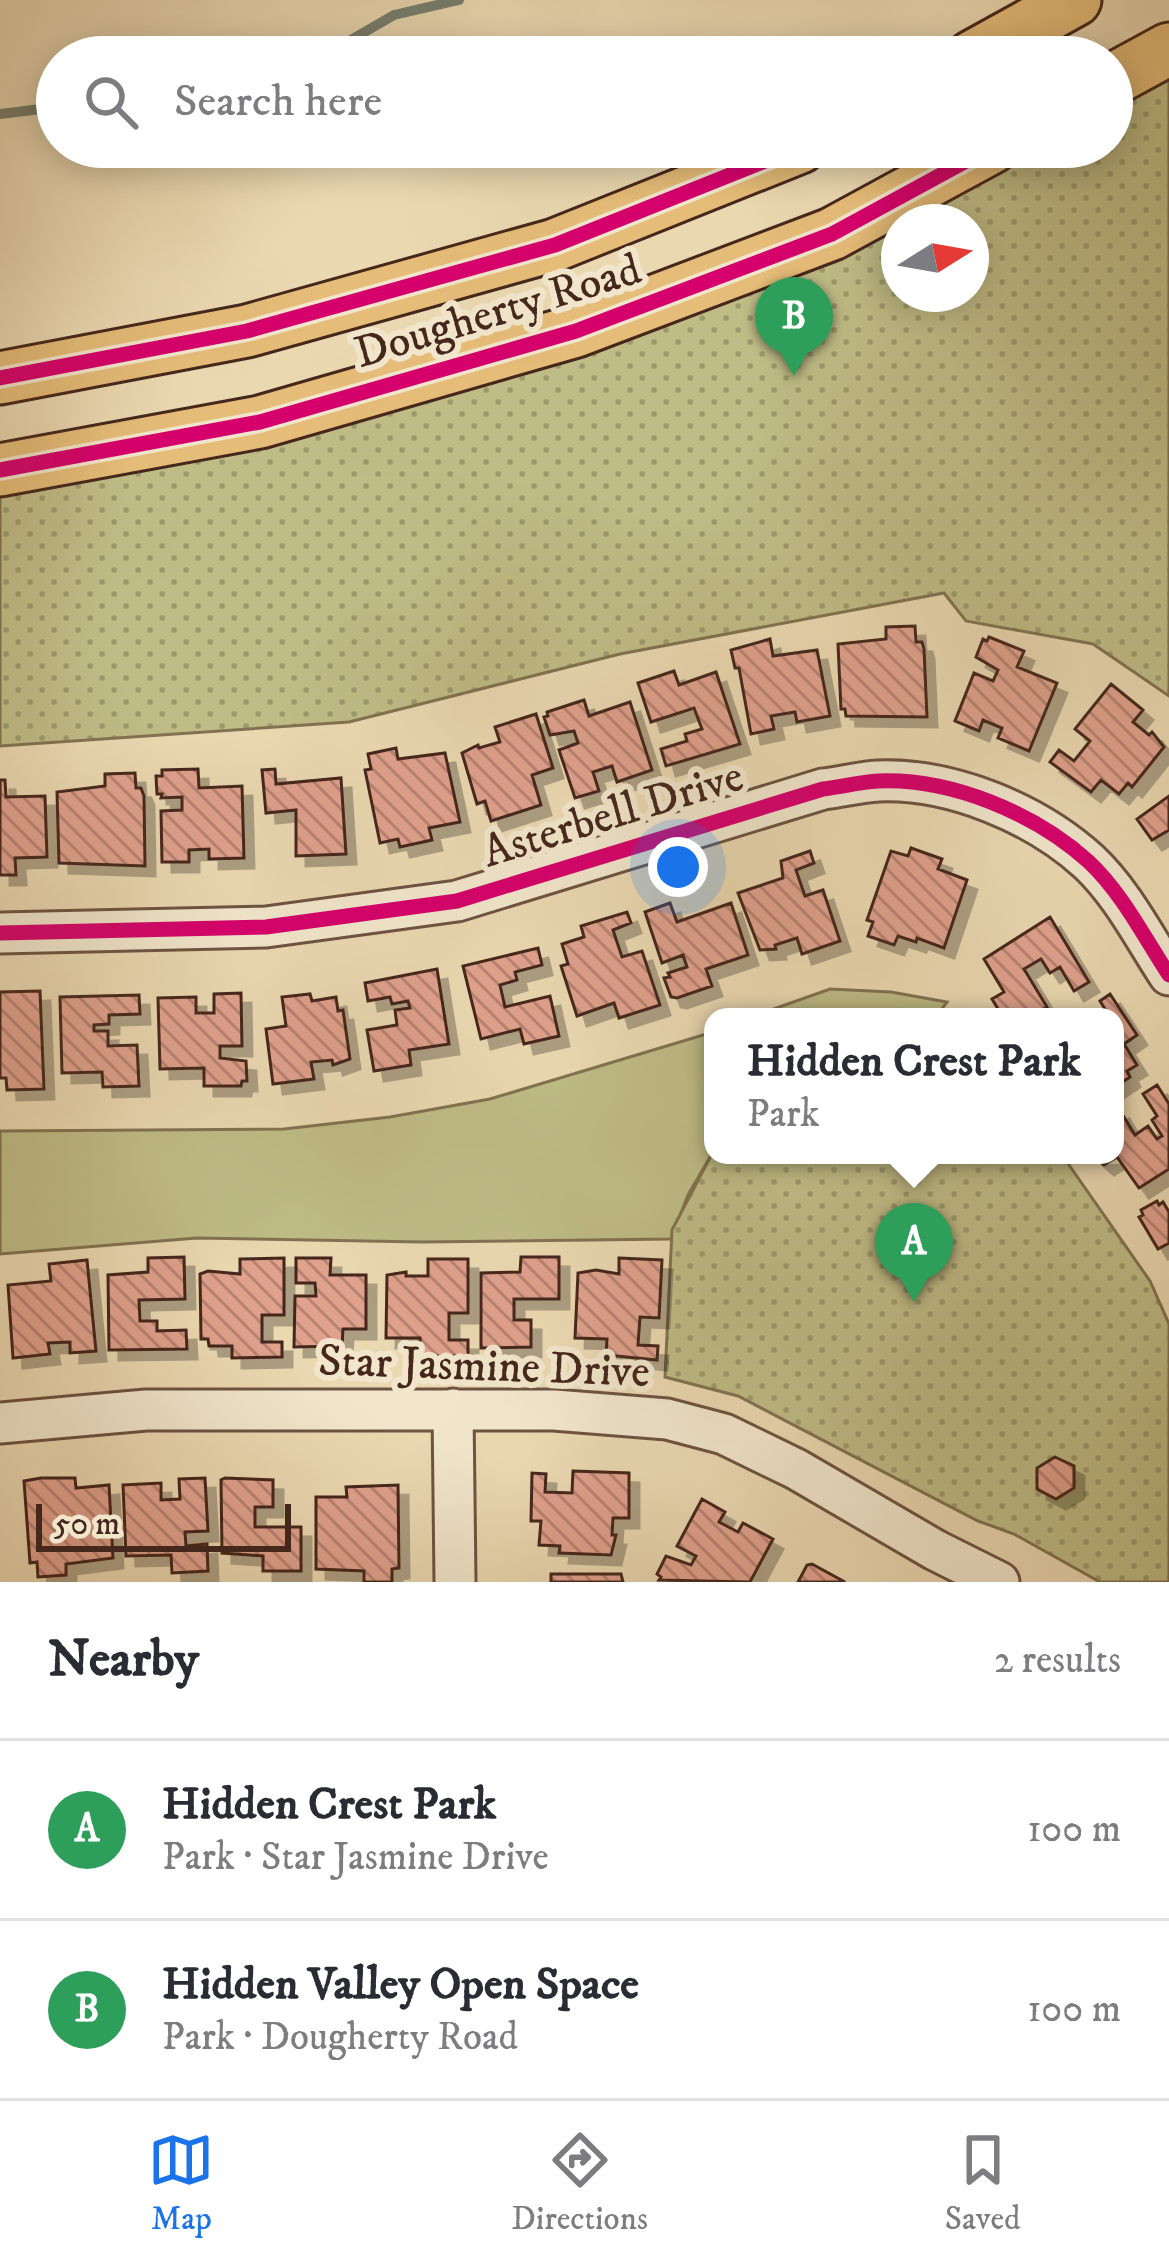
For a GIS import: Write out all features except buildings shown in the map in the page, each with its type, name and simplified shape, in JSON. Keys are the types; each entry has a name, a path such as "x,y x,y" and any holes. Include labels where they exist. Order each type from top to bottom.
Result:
{"main road":[{"path":"1010,36 1075,0"},
{"path":"1133,69 1169,49"},
{"name":"Dougherty Road","path":"0,378 247,331 555,245 748,168"},
{"name":"Dougherty Road","path":"0,470 260,422 576,331 832,234 953,168"}],"street":[{"name":"Asterbell Drive","path":"0,933 266,927 418,908 457,901 823,790 878,781 960,792 1031,820 1089,862 1169,975"},
{"path":"452,1409 455,1582"},
{"name":"Star Jasmine Drive","path":"0,1423 146,1410 554,1410 667,1419 724,1434 796,1469 928,1566 999,1582"}],"shaded area":[{"path":"1169,49 1169,696 1093,644 966,621 944,593 620,654 349,722 0,746 0,470 576,331 945,168 1133,168 1133,69"},
{"path":"830,989 891,992 947,1002 943,1008 776,1008"},
{"path":"704,1035 706,1164 671,1239 197,1238 0,1254 0,1131 284,1129 490,1099"},
{"path":"707,1164 1068,1164 1150,1281 1169,1324 1169,1582 1100,1582 738,1396 665,1377 672,1230"}],"waterway":[{"path":"358,36 394,15 459,0"},
{"path":"0,114 36,110"}],"cycle path":[{"path":"0,378 247,331 555,245 748,168"},
{"path":"0,470 260,422 576,331 832,234 953,168"},
{"path":"0,933 266,927 457,901 823,789 906,782 991,802 1067,844 1112,887 1169,975"}],"place":[{"name":"Hidden Valley Open Space","path":"794,376"},
{"name":"Hidden Crest Park","path":"914,1302"}]}
